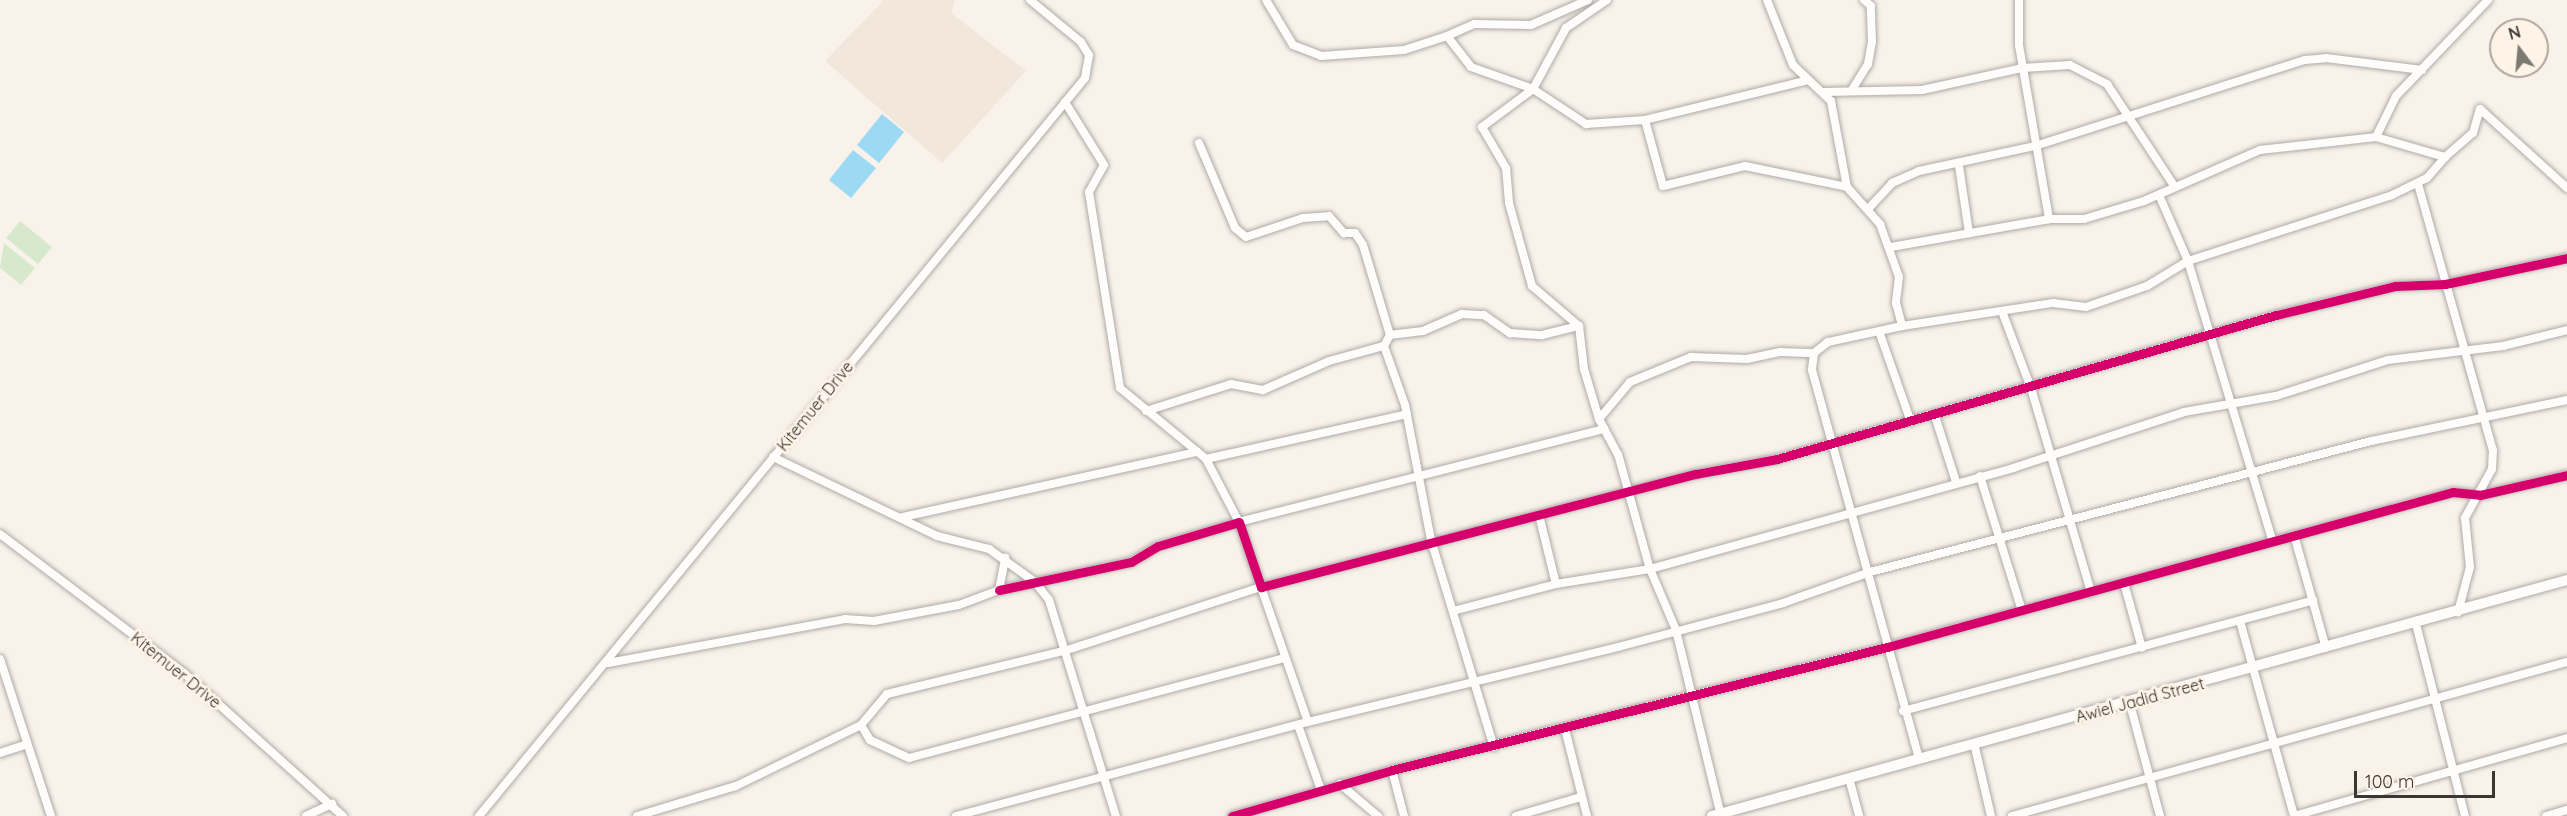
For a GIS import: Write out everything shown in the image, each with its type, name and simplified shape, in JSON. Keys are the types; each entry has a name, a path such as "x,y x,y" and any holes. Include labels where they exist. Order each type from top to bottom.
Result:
{"street":[{"name":"Kitemuer Drive","path":"479,816 608,663 773,457 1085,78 1089,55 1030,0"},
{"path":"1266,0 1293,45 1321,56 1404,50 1447,36 1474,24 1531,25 1588,0"},
{"path":"1607,0 1566,28 1533,89 1482,127 1506,168 1509,203 1532,286 1579,326 1584,369 1599,418 1618,454 1650,568 1676,630 1689,698 1718,815"},
{"path":"1767,0 1793,65 1805,81 1824,92 1833,105 1847,187"},
{"path":"1853,88 1868,64 1872,42 1871,6 1864,0"},
{"path":"2019,0 2022,68 2049,219"},
{"path":"2376,137 2396,96 2488,0"},
{"path":"1447,36 1471,67 1533,89 1586,124 1645,120 1805,81"},
{"path":"1869,208 1900,177 1959,166 2036,146 2305,60 2326,57 2422,70"},
{"path":"1824,92 1853,88 1922,90 2022,68 2070,66 2090,71 2132,116 2175,187"},
{"path":"1065,102 1104,165 1089,192 1115,372 1120,388 1206,459 1239,522 1284,658 1308,722"},
{"path":"1599,418 1630,382 1691,357 1747,360 1780,352 1814,353 1828,342 1880,334 1902,326 2003,314 2053,303 2086,307 2147,285 2188,261 2418,184 2473,133 2480,109 2567,188"},
{"path":"1645,120 1663,186 1745,166 1847,187 1869,208 1892,247 1902,326"},
{"path":"1892,247 2049,219 2084,219 2159,195 2260,150 2376,137 2445,157"},
{"path":"1146,411 1231,384 1263,390 1320,364 1384,346 1390,335 1355,233 1344,233 1329,216 1302,218 1246,237 1235,228 1199,143"},
{"path":"1959,166 1969,233"},
{"path":"2418,184 2445,284 2487,420 2492,469 2480,495 2465,518 2470,567 2458,612"},
{"path":"2159,195 2188,261 2213,337 2272,540"},
{"path":"637,816 736,786 861,725 887,694 1064,651 1261,587 1431,540 1539,516 1935,416 2395,286 2445,284 2567,258"},
{"path":"1390,335 1423,331 1462,314 1484,315 1510,333 1542,335 1579,326"},
{"path":"2003,314 2031,388 2091,592"},
{"path":"1452,611 1556,584 1650,568 1853,514 2233,402 2294,391 2413,354 2465,350 2567,330"},
{"path":"1880,334 1911,422"},
{"path":"1384,346 1407,414 1416,480 1431,540 1494,747"},
{"path":"1814,353 1812,370 1870,572 1903,711 1919,758"},
{"path":"956,816 1308,722 1783,603 1870,572 2001,540 2380,439 2487,420 2567,400"},
{"path":"1206,459 1407,414"},
{"path":"1935,416 1956,482"},
{"path":"608,663 845,619 894,618 959,605 999,590 1131,562 1158,546 1239,522 1416,480 1604,429"},
{"path":"903,517 1197,452"},
{"path":"773,457 903,517 937,536 968,540 1005,558 1035,582 1049,600 1106,777 1116,816"},
{"path":"1232,816 1392,770 1494,747 1887,647 2453,492 2480,495 2567,475"},
{"path":"1980,476 2022,611"},
{"path":"1539,516 1556,584"},
{"name":"Kitemuer Drive","path":"0,534 184,673 344,816"},
{"path":"2294,535 2326,648"},
{"path":"999,590 1005,558"},
{"name":"Awiel Jadid Street","path":"1718,815 1974,743 2130,704 2567,580"},
{"path":"2124,583 2142,648"},
{"path":"1903,711 2313,600"},
{"path":"2240,621 2251,670 2275,745 2294,816 2457,773 2567,738"},
{"path":"2416,624 2457,773 2465,816"},
{"path":"861,725 870,740 909,758 1284,658"},
{"path":"0,659 51,816"},
{"path":"2012,816 2275,745 2567,662"},
{"path":"2130,704 2160,816"},
{"path":"1298,725 1321,790"},
{"path":"1565,729 1587,816"},
{"path":"1974,743 1991,816"},
{"path":"0,753 27,744"},
{"path":"1392,770 1404,816"},
{"path":"1849,778 1859,816"},
{"path":"1340,784 1378,816"},
{"path":"1516,816 1581,797"},
{"path":"306,816 332,804"},
{"path":"2546,816 2567,810"}],"shaded area":[{"path":"884,0 955,0 951,13 1026,71 942,163 825,61"}],"green space":[{"path":"20,221 52,247 38,264 6,238"},
{"path":"4,243 35,268 21,285 0,268"}],"water":[{"path":"882,114 904,132 879,163 857,145"},
{"path":"853,150 876,168 851,198 829,180"}],"cycle path":[{"path":"999,590 1131,562 1158,546 1239,522 1261,587 1695,474 1777,459 2276,315 2395,286 2445,284 2567,258"},
{"path":"1232,816 1392,770 1887,647 2453,492 2480,495 2567,475"}]}
